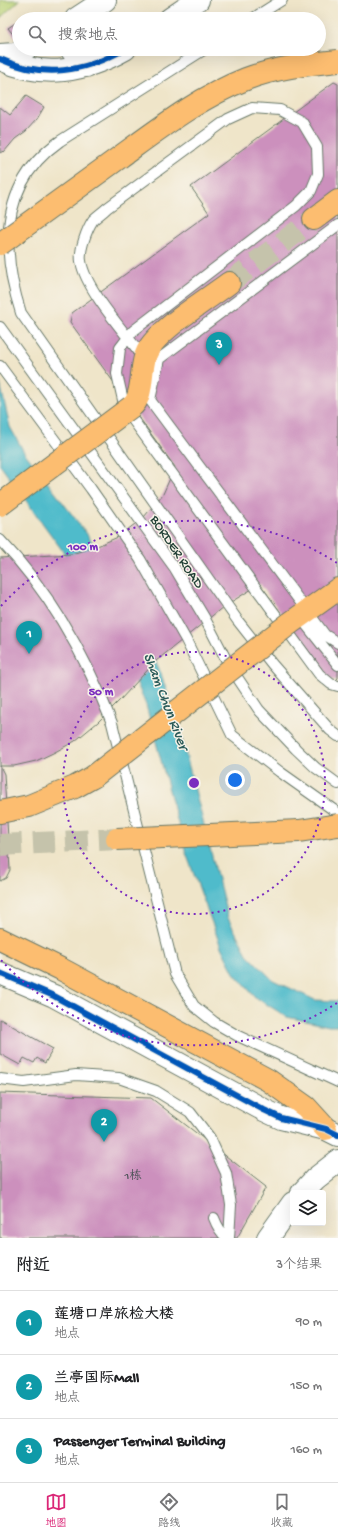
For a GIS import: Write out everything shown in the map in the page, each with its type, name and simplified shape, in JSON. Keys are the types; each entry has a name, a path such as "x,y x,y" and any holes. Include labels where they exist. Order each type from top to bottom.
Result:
{"highway":[{"path":"0,244 165,124 216,93 246,79 290,67 338,61"},
{"path":"314,219 338,202"},
{"path":"0,505 131,407 138,400 144,358 151,343 229,283"},
{"path":"0,812 29,806 75,787 93,777 338,589"},
{"path":"117,839 299,831 338,825"},
{"path":"0,939 61,969 268,1080 306,1107 332,1132"}],"street":[{"path":"87,12 105,0"},
{"path":"180,12 198,0"},
{"path":"0,56 12,54"},
{"path":"76,56 86,66"},
{"path":"0,59 14,65 34,70 68,70 86,66 109,56"},
{"path":"0,972 54,996 264,1110 281,1118 332,1132"},
{"path":"305,1190 338,1161"},
{"path":"268,1238 290,1207"}],"lane":[{"path":"263,12 282,0"},
{"path":"194,56 60,140 29,167 15,190 5,217 2,247 5,275 8,287 21,313 238,621 277,670 330,730 338,736"},
{"path":"144,358 97,295 88,282 81,260 82,245 93,220 107,208 228,119 252,108 280,110 302,122 317,147 318,174 311,191 296,206 132,331 120,348 117,374 124,409 319,674 331,684 338,686"},
{"path":"338,225 159,360 150,400 325,635 338,643"},
{"name":"BORDER ROAD","path":"0,327 174,567 204,616 229,665 259,710 316,768 338,784"},
{"path":"0,366 91,489 140,559 186,640 232,735 280,772 338,813"},
{"path":"0,540 29,572 50,603 82,657 103,701 112,723 175,974 194,1006 214,1022 238,1036 338,1082"},
{"path":"295,621 338,664"},
{"path":"0,1078 24,1082 76,1075 119,1078 156,1091 190,1112 210,1138 226,1173 232,1205 228,1238"},
{"path":"214,1218 216,1225 228,1238"}],"green space":[{"path":"0,0 20,0 0,18"}],"water":[{"name":"Sham Chun River","path":"0,383 10,427 24,452 87,534 127,597 159,669 178,724 228,918 247,954 273,980 315,1000 338,1001 338,1026 329,1026 287,1017 255,997 234,973 221,947 186,853 146,705 122,648 65,554 0,465"}],"building":[{"path":"12,25 12,33 8,28"},
{"path":"334,82 338,84 338,678 336,680 330,680 260,584 223,607 156,661 98,722 75,741 36,761 14,766 0,766 0,558 71,554 95,547 118,537 144,517 163,494 175,467 70,322 72,313 209,213 191,187"},
{"path":"26,96 44,107 37,119 26,131 15,139 4,152 3,151 0,153 0,107 10,115"},
{"path":"0,766 4,774 10,870 6,878 0,881"},
{"path":"0,1019 53,1049 45,1063 37,1058 34,1063 24,1058 20,1065 0,1054"},
{"path":"0,1093 151,1098 266,1187 237,1238 0,1238"}],"tunnel":[{"path":"229,283 314,219"},
{"path":"0,845 117,839"}],"cycle path":[{"path":"0,59 16,65 48,71 79,68 112,56"},
{"path":"0,973 54,996 264,1110 281,1118 326,1129 338,1135"}],"place":[{"name":"Passenger Terminal Building","path":"219,365"},
{"name":"莲塘口岸旅检大楼","path":"29,654"},
{"name":"兰亭国际Mall","path":"104,1142"}]}
